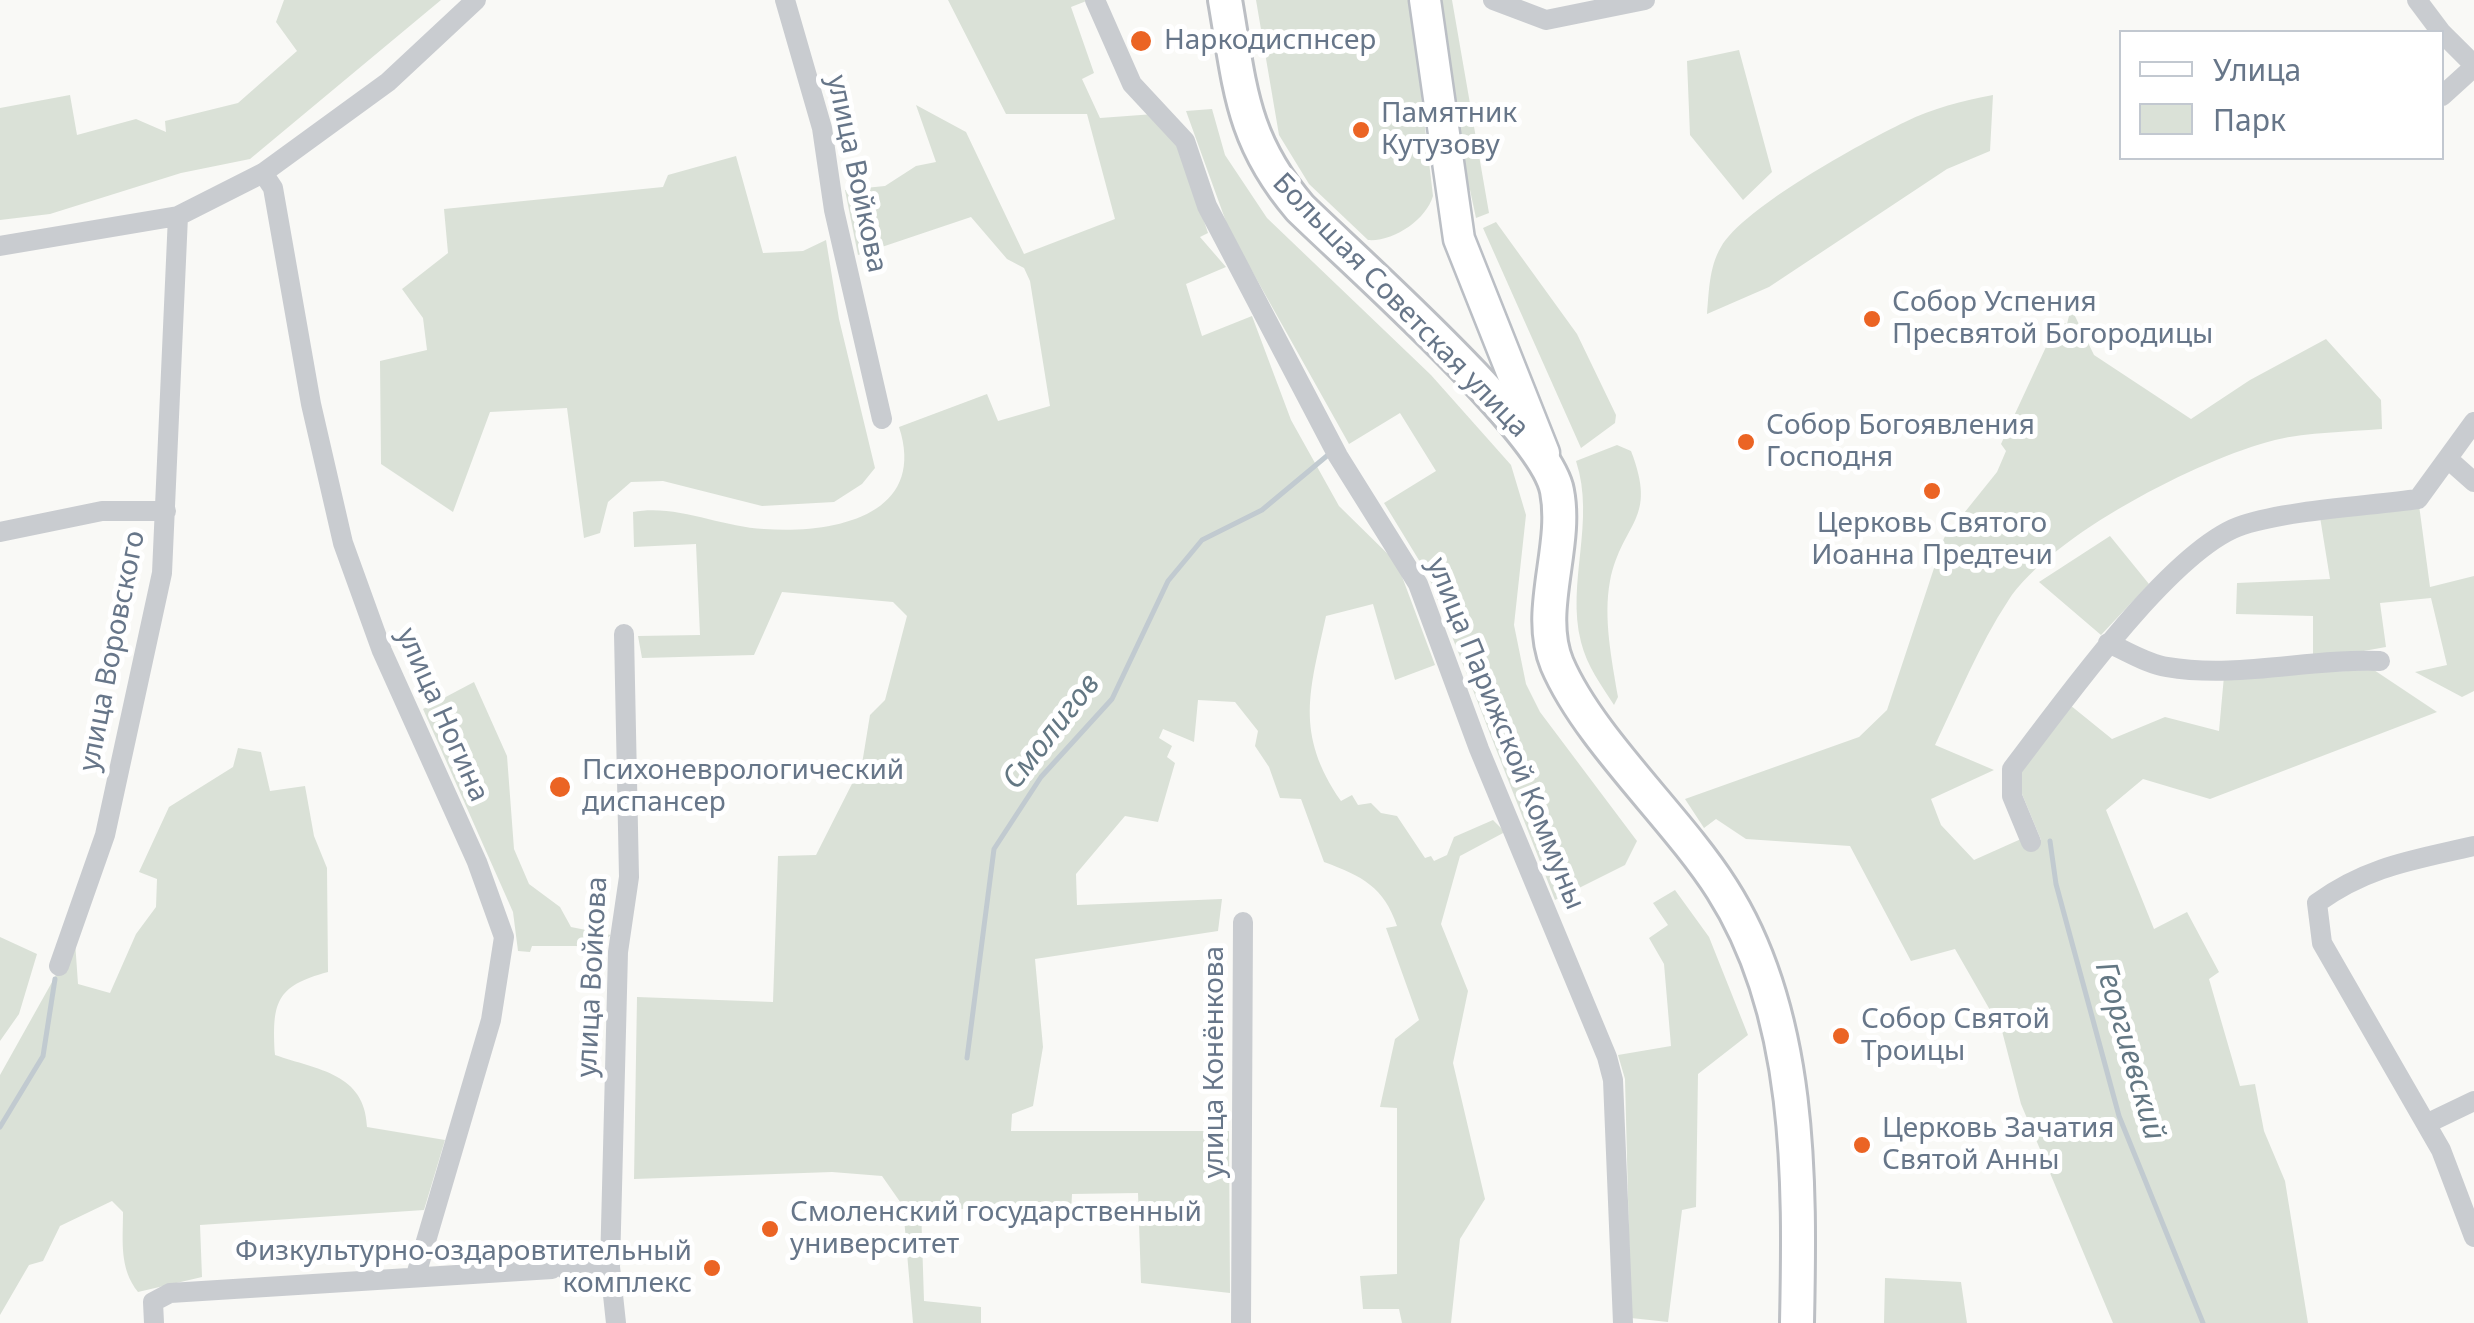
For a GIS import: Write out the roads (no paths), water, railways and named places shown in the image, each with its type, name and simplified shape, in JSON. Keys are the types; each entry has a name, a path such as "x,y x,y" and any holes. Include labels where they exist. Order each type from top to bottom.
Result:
{"main road":[{"name":"Большая Советская улица","path":"1226,0 1250,131 1276,178 1300,208 1490,395 1551,469 1560,512 1550,639 1557,663 1609,742 1722,889 1771,1002 1788,1084 1795,1156 1796,1323"},
{"path":"1425,0 1459,239 1551,469"}],"street":[{"name":"улица Войкова","path":"785,0 822,128 834,210 882,420"},
{"name":"улица Парижской Коммуны","path":"1095,0 1132,84 1185,141 1207,206 1338,456 1370,514 1412,573 1479,750 1600,1038 1613,1080 1623,1323"},
{"path":"1492,0 1546,20 1645,0"},
{"path":"2417,0 2439,30"},
{"path":"0,246 178,216 263,173 388,82 475,1"},
{"path":"2444,36 2474,66 2444,94"},
{"name":"улица Ногина","path":"263,173 274,188 311,404 343,543 382,652 477,862 504,938 492,1020 416,1275"},
{"name":"улица Воровского","path":"59,966 105,835 162,573 178,216"},
{"path":"2031,842 2012,796 2012,770 2108,644 2202,548 2242,525 2418,499 2474,422"},
{"path":"2448,460 2474,482"},
{"path":"0,532 102,510 166,510"},
{"name":"улица Войкова","path":"616,1323 610,1267 618,942 628,877 624,634"},
{"path":"2108,644 2162,666 2198,670 2342,659 2380,661"},
{"path":"2474,846 2398,862 2350,879 2317,903 2322,943 2441,1150 2474,1237"},
{"name":"улица Конёнкова","path":"1241,1323 1243,922"},
{"path":"2426,1124 2474,1100"},
{"path":"154,1323 153,1302 170,1294 416,1275 610,1267"}],"waterway":[{"name":"Смолигов","path":"967,1058 994,849 1041,777 1112,699 1168,581 1202,540 1262,510 1328,455"},
{"name":"Георгиевский","path":"2050,841 2056,884 2119,1116 2203,1323"},
{"path":"0,1127 43,1056 55,979"}],"place":[{"name":"Наркодиспнсер","path":"1141,41"},
{"name":"Памятник Кутузову","path":"1361,130"},
{"name":"Собор Успения Пресвятой Богородицы","path":"1872,319"},
{"name":"Собор Богоявления Господня","path":"1746,442"},
{"name":"Церковь Святого Иоанна Предтечи","path":"1932,491"},
{"name":"Психоневрологический диспансер","path":"560,787"},
{"name":"Собор Святой Троицы","path":"1841,1036"},
{"name":"Церковь Зачатия Святой Анны","path":"1862,1145"},
{"name":"Смоленский государственный университет","path":"770,1229"},
{"name":"Физкультурно-оздаровтительный комплекс","path":"712,1268"}]}
